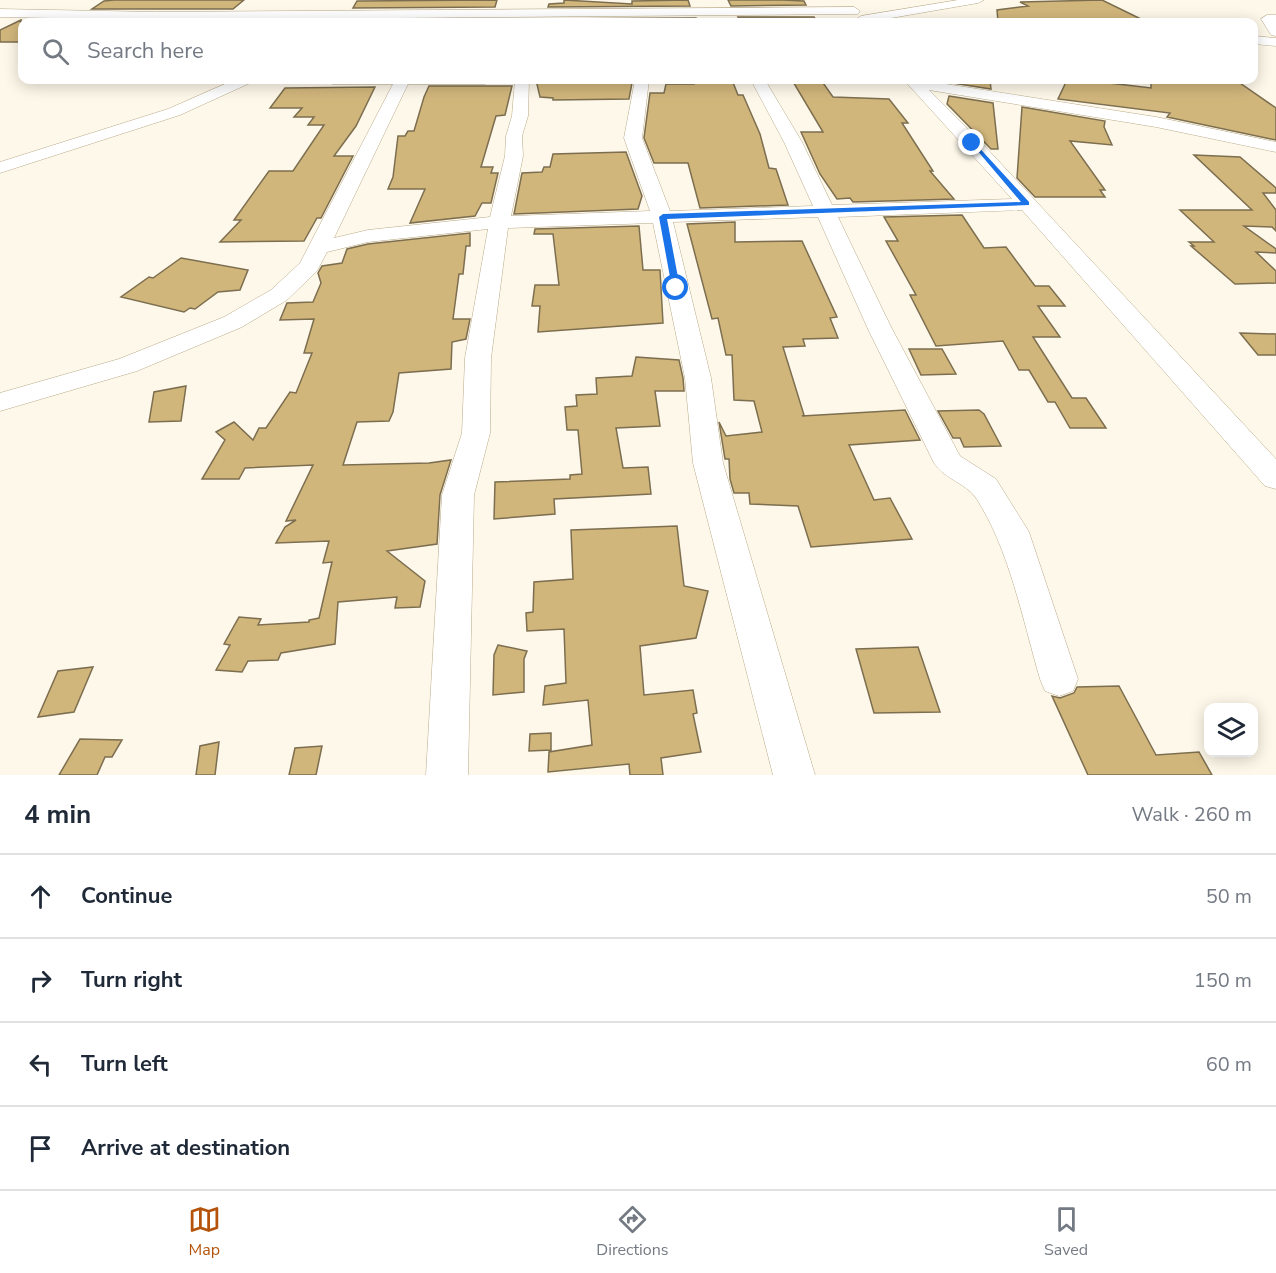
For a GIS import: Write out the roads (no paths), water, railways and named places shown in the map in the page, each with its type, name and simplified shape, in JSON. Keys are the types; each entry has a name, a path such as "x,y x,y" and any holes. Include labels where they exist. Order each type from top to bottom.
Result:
{"street":[{"path":"528,17 538,0"},
{"path":"844,0 860,18"},
{"path":"0,12 156,16 428,18 528,17 628,11 723,11 860,18 978,0"},
{"path":"330,18 343,3"},
{"path":"1276,19 1267,19 1276,32"},
{"path":"1258,40 1276,42"},
{"path":"0,168 174,112 235,84"},
{"path":"0,402 128,365 233,322 279,295 309,266 401,84"},
{"path":"447,775 458,495 476,433 478,358 499,223 514,156 514,136 520,116 522,84"},
{"path":"641,84 633,138 663,217 676,288 698,378 708,463 794,775"},
{"path":"760,84 793,142 879,327 949,463 985,487 1013,532 1059,679"},
{"path":"916,84 1276,478"},
{"path":"931,84 1156,122 1276,147"},
{"path":"317,248 368,236 499,223 1027,204"}]}
